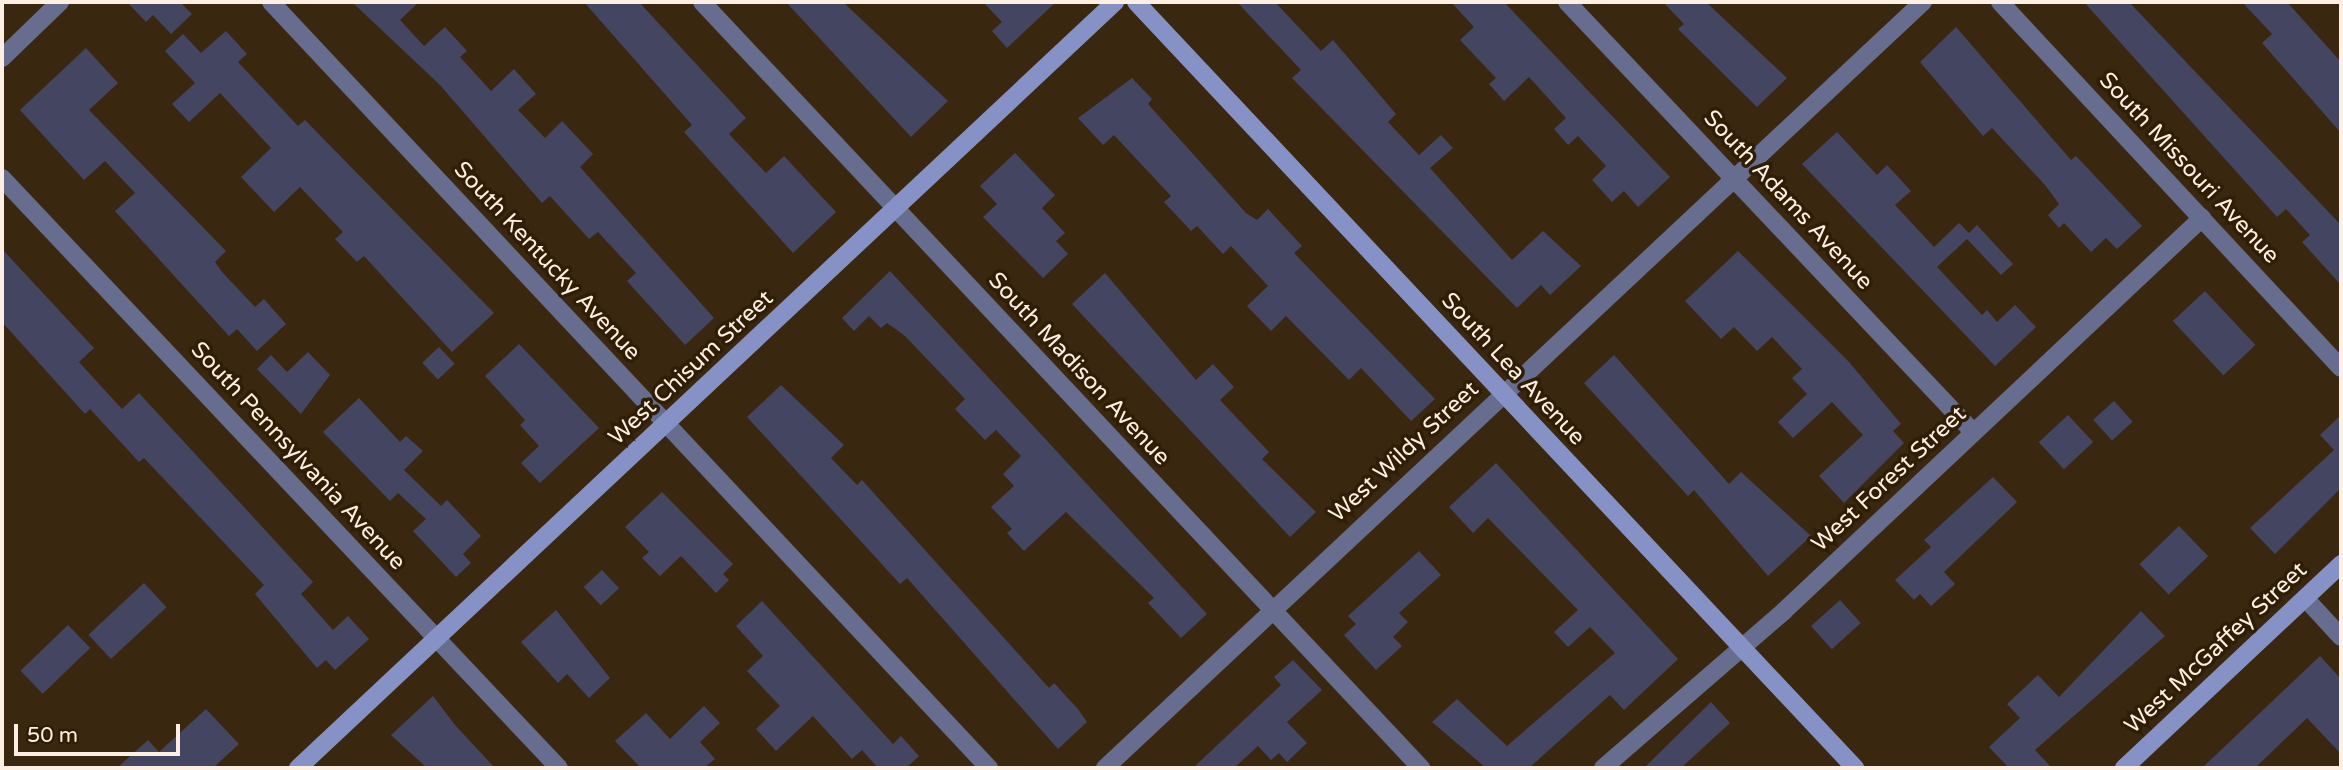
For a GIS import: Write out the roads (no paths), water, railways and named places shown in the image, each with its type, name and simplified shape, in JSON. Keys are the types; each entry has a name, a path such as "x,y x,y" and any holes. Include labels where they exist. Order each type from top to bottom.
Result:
{"street":[{"path":"2,58 60,2"},
{"name":"South Kentucky Avenue","path":"271,2 989,768"},
{"name":"South Madison Avenue","path":"702,2 1421,768"},
{"name":"West Chisum Street","path":"298,768 897,210 1115,2"},
{"name":"South Lea Avenue","path":"1136,2 1855,768"},
{"name":"South Adams Avenue","path":"1567,2 1973,432"},
{"name":"West Wildy Street","path":"1105,768 1923,2"},
{"name":"South Missouri Avenue","path":"2000,2 2341,368"},
{"name":"South Pennsylvania Avenue","path":"2,177 559,768"},
{"name":"West Forest Street","path":"1603,768 1741,647 2202,218"},
{"name":"West McGaffey Street","path":"2124,768 2341,564"},
{"path":"2305,598 2341,637"}]}
